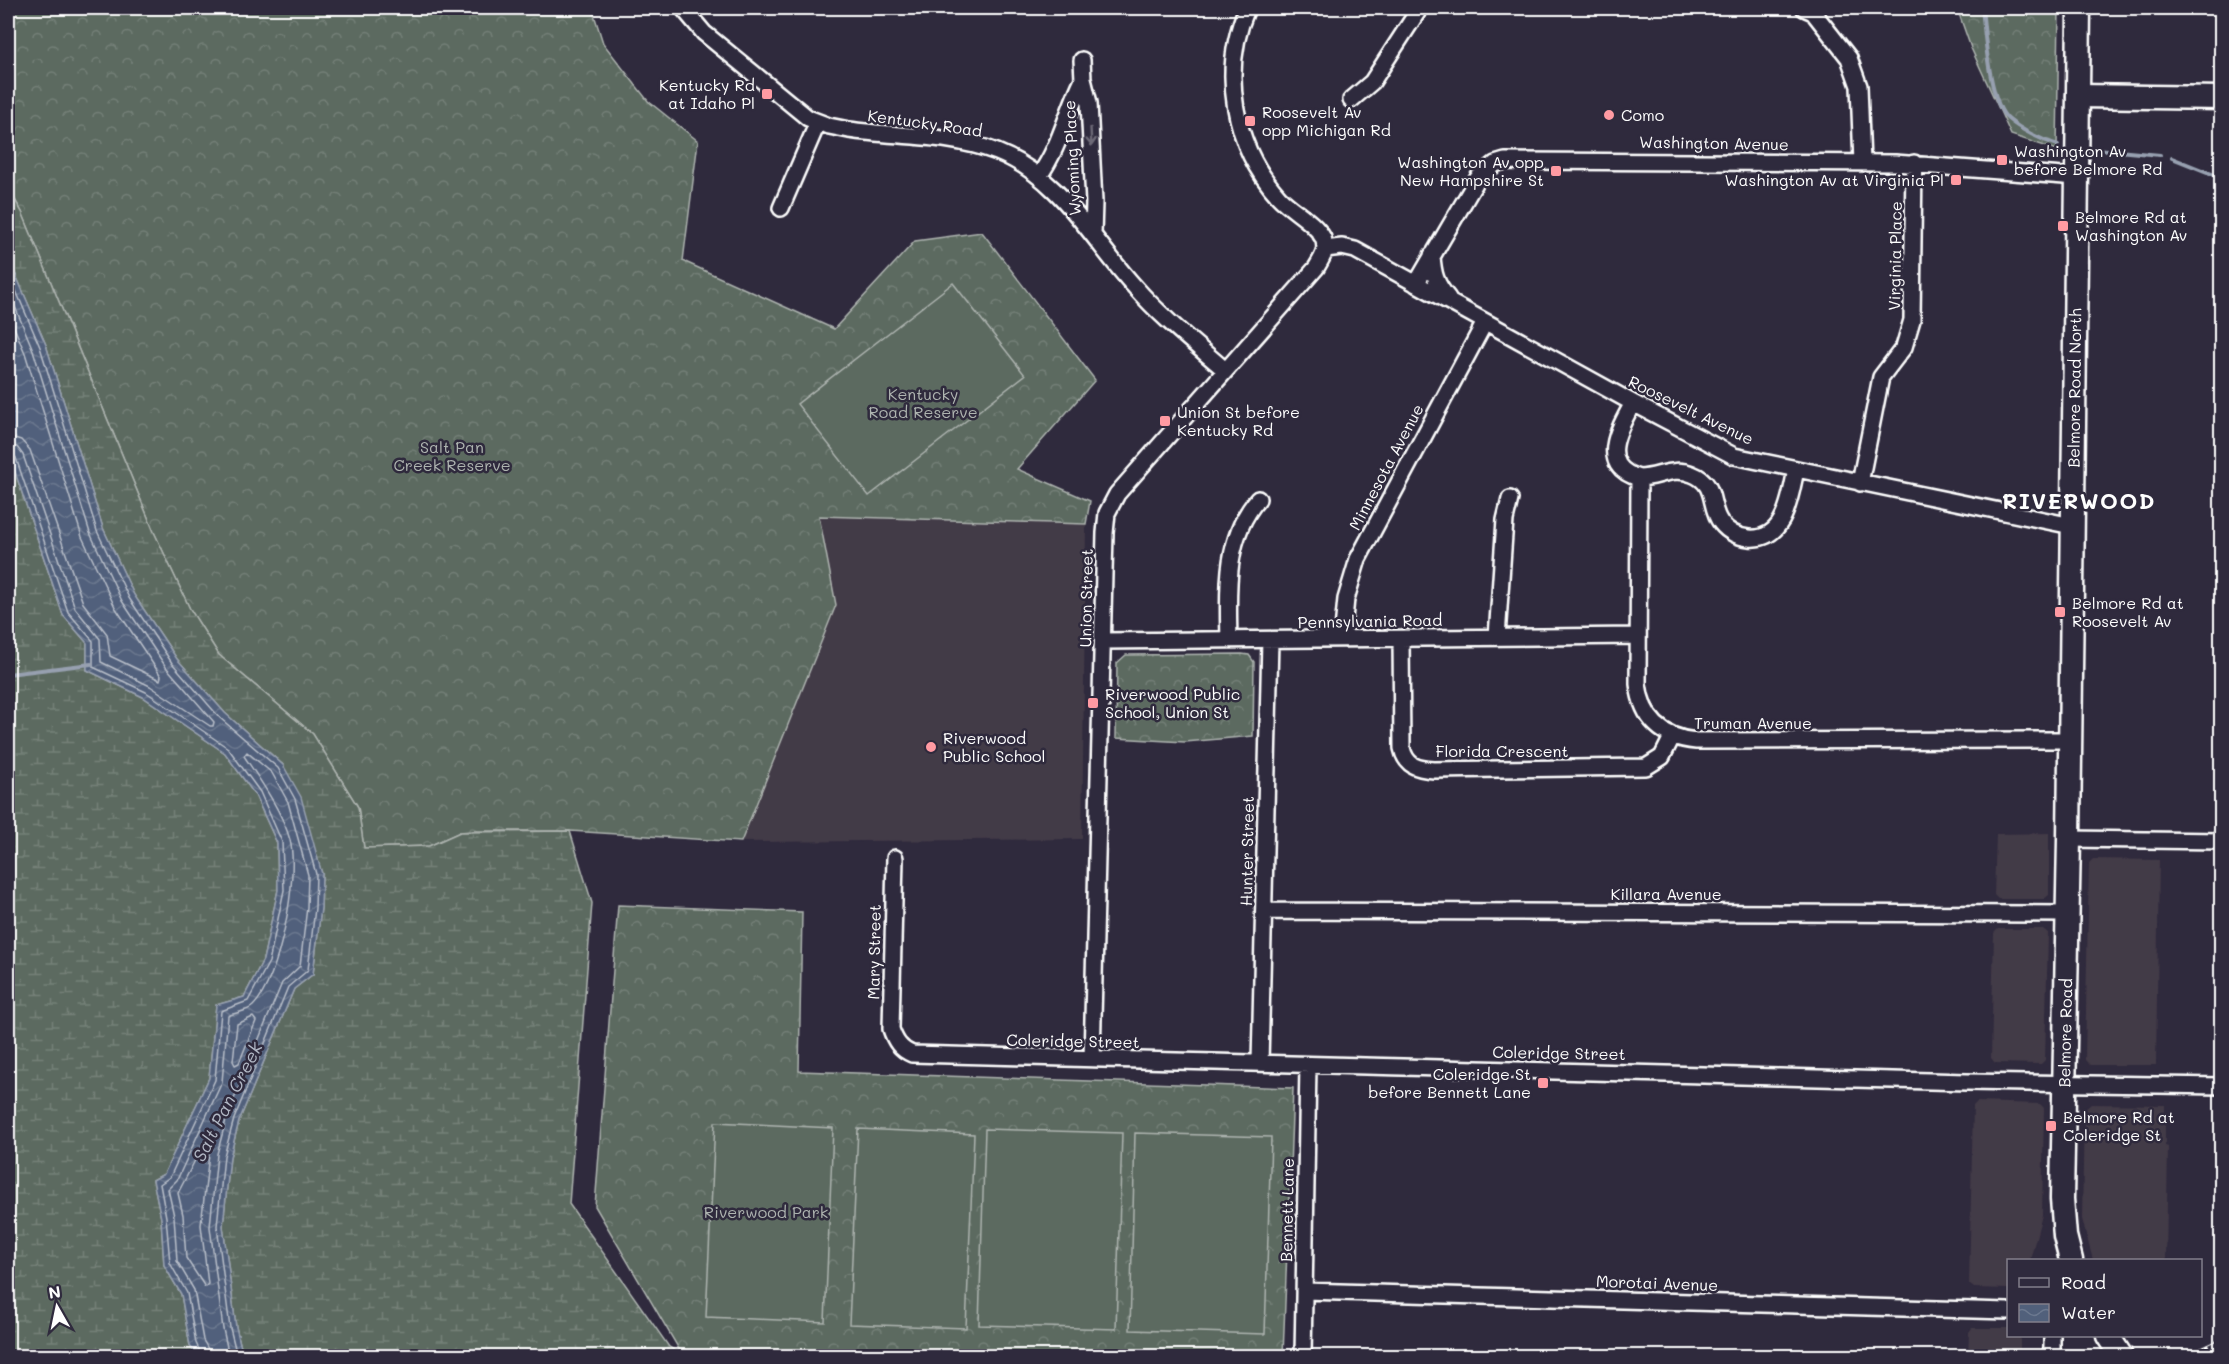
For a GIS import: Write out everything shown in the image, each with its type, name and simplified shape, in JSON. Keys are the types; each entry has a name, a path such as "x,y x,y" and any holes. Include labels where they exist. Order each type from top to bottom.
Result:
{"main road":[{"name":"Belmore Road North","path":"2069,839 2079,8"},
{"path":"2078,96 2222,98"},
{"name":"Belmore Road","path":"2069,839 2062,1199 2064,1227 2071,1259"},
{"path":"2109,1337 2121,1356"}],"street":[{"name":"Kentucky Road","path":"683,8 704,33 795,109 818,122 860,132 974,146 1010,159 1039,176 1063,198 1135,288 1225,370"},
{"path":"1247,8 1238,31 1233,64 1233,95 1241,131 1249,153 1269,186 1288,207 1309,223 1322,238 1325,249"},
{"path":"1351,100 1372,81 1420,8"},
{"path":"1804,8 1813,12 1849,58 1859,86 1862,163"},
{"name":"Wyoming Place","path":"1082,60 1083,79 1089,103 1094,202 1093,235"},
{"name":"Wyoming Place","path":"1039,176 1051,159 1072,101 1083,79"},
{"path":"781,208 818,122"},
{"name":"Washington Avenue","path":"1416,284 1478,178 1495,164 1505,161 1914,163 2077,177"},
{"name":"Virginia Place","path":"1860,483 1881,377 1904,347 1912,320 1914,163"},
{"name":"Roosevelt Avenue","path":"1325,249 1355,250 1734,456 2072,526"},
{"name":"Union Street","path":"1092,1059 1106,522 1111,504 1117,494 1316,268 1325,249"},
{"path":"1432,255 1435,280 1439,288 1454,304"},
{"name":"Minnesota Avenue","path":"1342,639 1346,598 1358,559 1485,322"},
{"path":"1633,403 1619,429 1614,448 1619,465 1639,478 1673,471 1692,473 1701,478 1708,486 1722,525 1737,535 1757,538 1775,529 1787,510 1796,470"},
{"name":"Truman Avenue","path":"1639,478 1638,684 1642,702 1652,719 1672,737 1696,741 2070,740"},
{"path":"1229,640 1228,594 1232,555 1243,520 1258,499"},
{"path":"1497,638 1505,520 1510,499"},
{"name":"Pennsylvania Road","path":"1102,641 1638,636"},
{"name":"Florida Crescent","path":"1401,639 1402,748 1407,762 1413,767 1434,770 1646,767 1662,757 1672,737"},
{"name":"Hunter Street","path":"1260,1063 1270,640"},
{"path":"2069,839 2222,841"},
{"name":"Mary Street","path":"895,858 891,1029 898,1045"},
{"name":"Killara Avenue","path":"1264,911 2068,914"},
{"name":"Coleridge Street","path":"898,1045 904,1051 922,1056 2222,1086"},
{"name":"Bennett Lane","path":"1303,1356 1308,1065"},
{"name":"Morotai Avenue","path":"1304,1291 2007,1311"},
{"path":"2052,1337 2052,1356"}],"shaded area":[{"name":"Riverwood Public School","path":"819,516 1086,524 1082,839 741,842 836,605"},
{"path":"2049,833 2049,895 2044,899 1998,899 1994,895 1996,834"},
{"path":"2093,859 2159,860 2156,1065 2090,1065 2085,1060 2089,863"},
{"path":"1998,929 2043,929 2048,933 2045,1060 2041,1064 1995,1063 1991,1058 1994,933"},
{"path":"1977,1102 2040,1104 2044,1108 2042,1215 2030,1259 2007,1259 2007,1289 1974,1288 1969,1284 1973,1106"},
{"path":"2091,1104 2165,1105 2165,1146 2168,1147 2166,1259 2093,1259 2082,1219 2084,1110"},
{"path":"1972,1328 2007,1328 2007,1337 2020,1337 2020,1356 1968,1356 1969,1332"}],"green space":[{"name":"Salt Pan Creek Reserve","path":"8,8 592,8 603,43 648,101 698,141 683,261 834,329 915,241 982,232 1095,380 1017,469 1090,501 1086,524 819,516 836,605 741,842 570,831 472,831 460,832 429,846 364,848 358,807 313,734 219,655 190,609 154,532 22,212 8,188"},
{"path":"1957,8 2059,8 2057,150 2011,135 1971,48"},
{"path":"8,188 22,212 154,532 190,609 219,655 313,734 358,807 364,848 429,846 460,832 570,831 592,903 569,1204 669,1347 684,1356 243,1356 236,1327 223,1226 230,1157 239,1121 294,989 313,974 321,908 322,873 283,765 225,713 177,659 134,595 103,528 46,345 8,257"},
{"name":"Kentucky Road Reserve","path":"953,283 1025,375 869,496 797,404"},
{"path":"8,451 63,615 87,643 87,670 143,697 225,753 255,795 277,843 278,890 263,960 244,997 216,1005 209,1078 164,1174 153,1180 161,1218 164,1265 181,1294 190,1346 197,1356 8,1356"},
{"path":"1126,655 1249,655 1254,662 1253,736 1185,742 1116,738 1117,663"},
{"name":"Riverwood Park","path":"618,905 802,912 799,1071 1293,1088 1283,1356 683,1356 595,1206"},
{"path":"715,1122 833,1128 825,1322 706,1317"},
{"path":"858,1129 974,1134 966,1328 849,1324"},
{"path":"985,1129 1122,1133 1116,1329 979,1325"},
{"path":"1135,1133 1271,1137 1265,1334 1130,1330"}],"water":[{"name":"Salt Pan Creek","path":"8,257 46,345 103,528 134,595 177,659 225,713 283,765 301,797 322,874 321,908 313,974 294,989 239,1121 230,1157 223,1226 236,1327 243,1356 197,1356 190,1346 181,1294 164,1265 161,1218 153,1180 164,1174 209,1078 216,1005 244,997 263,960 278,890 277,843 255,795 225,753 143,697 87,670 87,643 63,615 8,451"}],"waterway":[{"path":"1982,8 1992,83 2002,111 2008,119 2025,131 2058,145"},
{"path":"2097,149 2160,155"},
{"path":"2172,158 2222,178"},
{"path":"8,674 91,664"}],"railway":[{"path":"2190,1356 2222,1341"}],"place":[{"name":"Kentucky Rd at Idaho Pl","path":"767,94"},
{"name":"Como","path":"1609,115"},
{"name":"Roosevelt Av opp Michigan Rd","path":"1250,121"},
{"name":"Washington Av before Belmore Rd","path":"2002,160"},
{"name":"Washington Av opp New Hampshire St","path":"1556,171"},
{"name":"Washington Av at Virginia Pl","path":"1956,180"},
{"name":"Belmore Rd at Washington Av","path":"2063,226"},
{"name":"Union St before Kentucky Rd","path":"1165,421"},
{"name":"Belmore Rd at Roosevelt Av","path":"2060,612"},
{"name":"Riverwood Public School, Union St","path":"1093,703"},
{"name":"Riverwood Public School","path":"931,747"},
{"name":"Coleridge St before Bennett Lane","path":"1543,1083"},
{"name":"Belmore Rd at Coleridge St","path":"2051,1126"}],"district":[{"name":"RIVERWOOD","path":"2079,501"}]}
